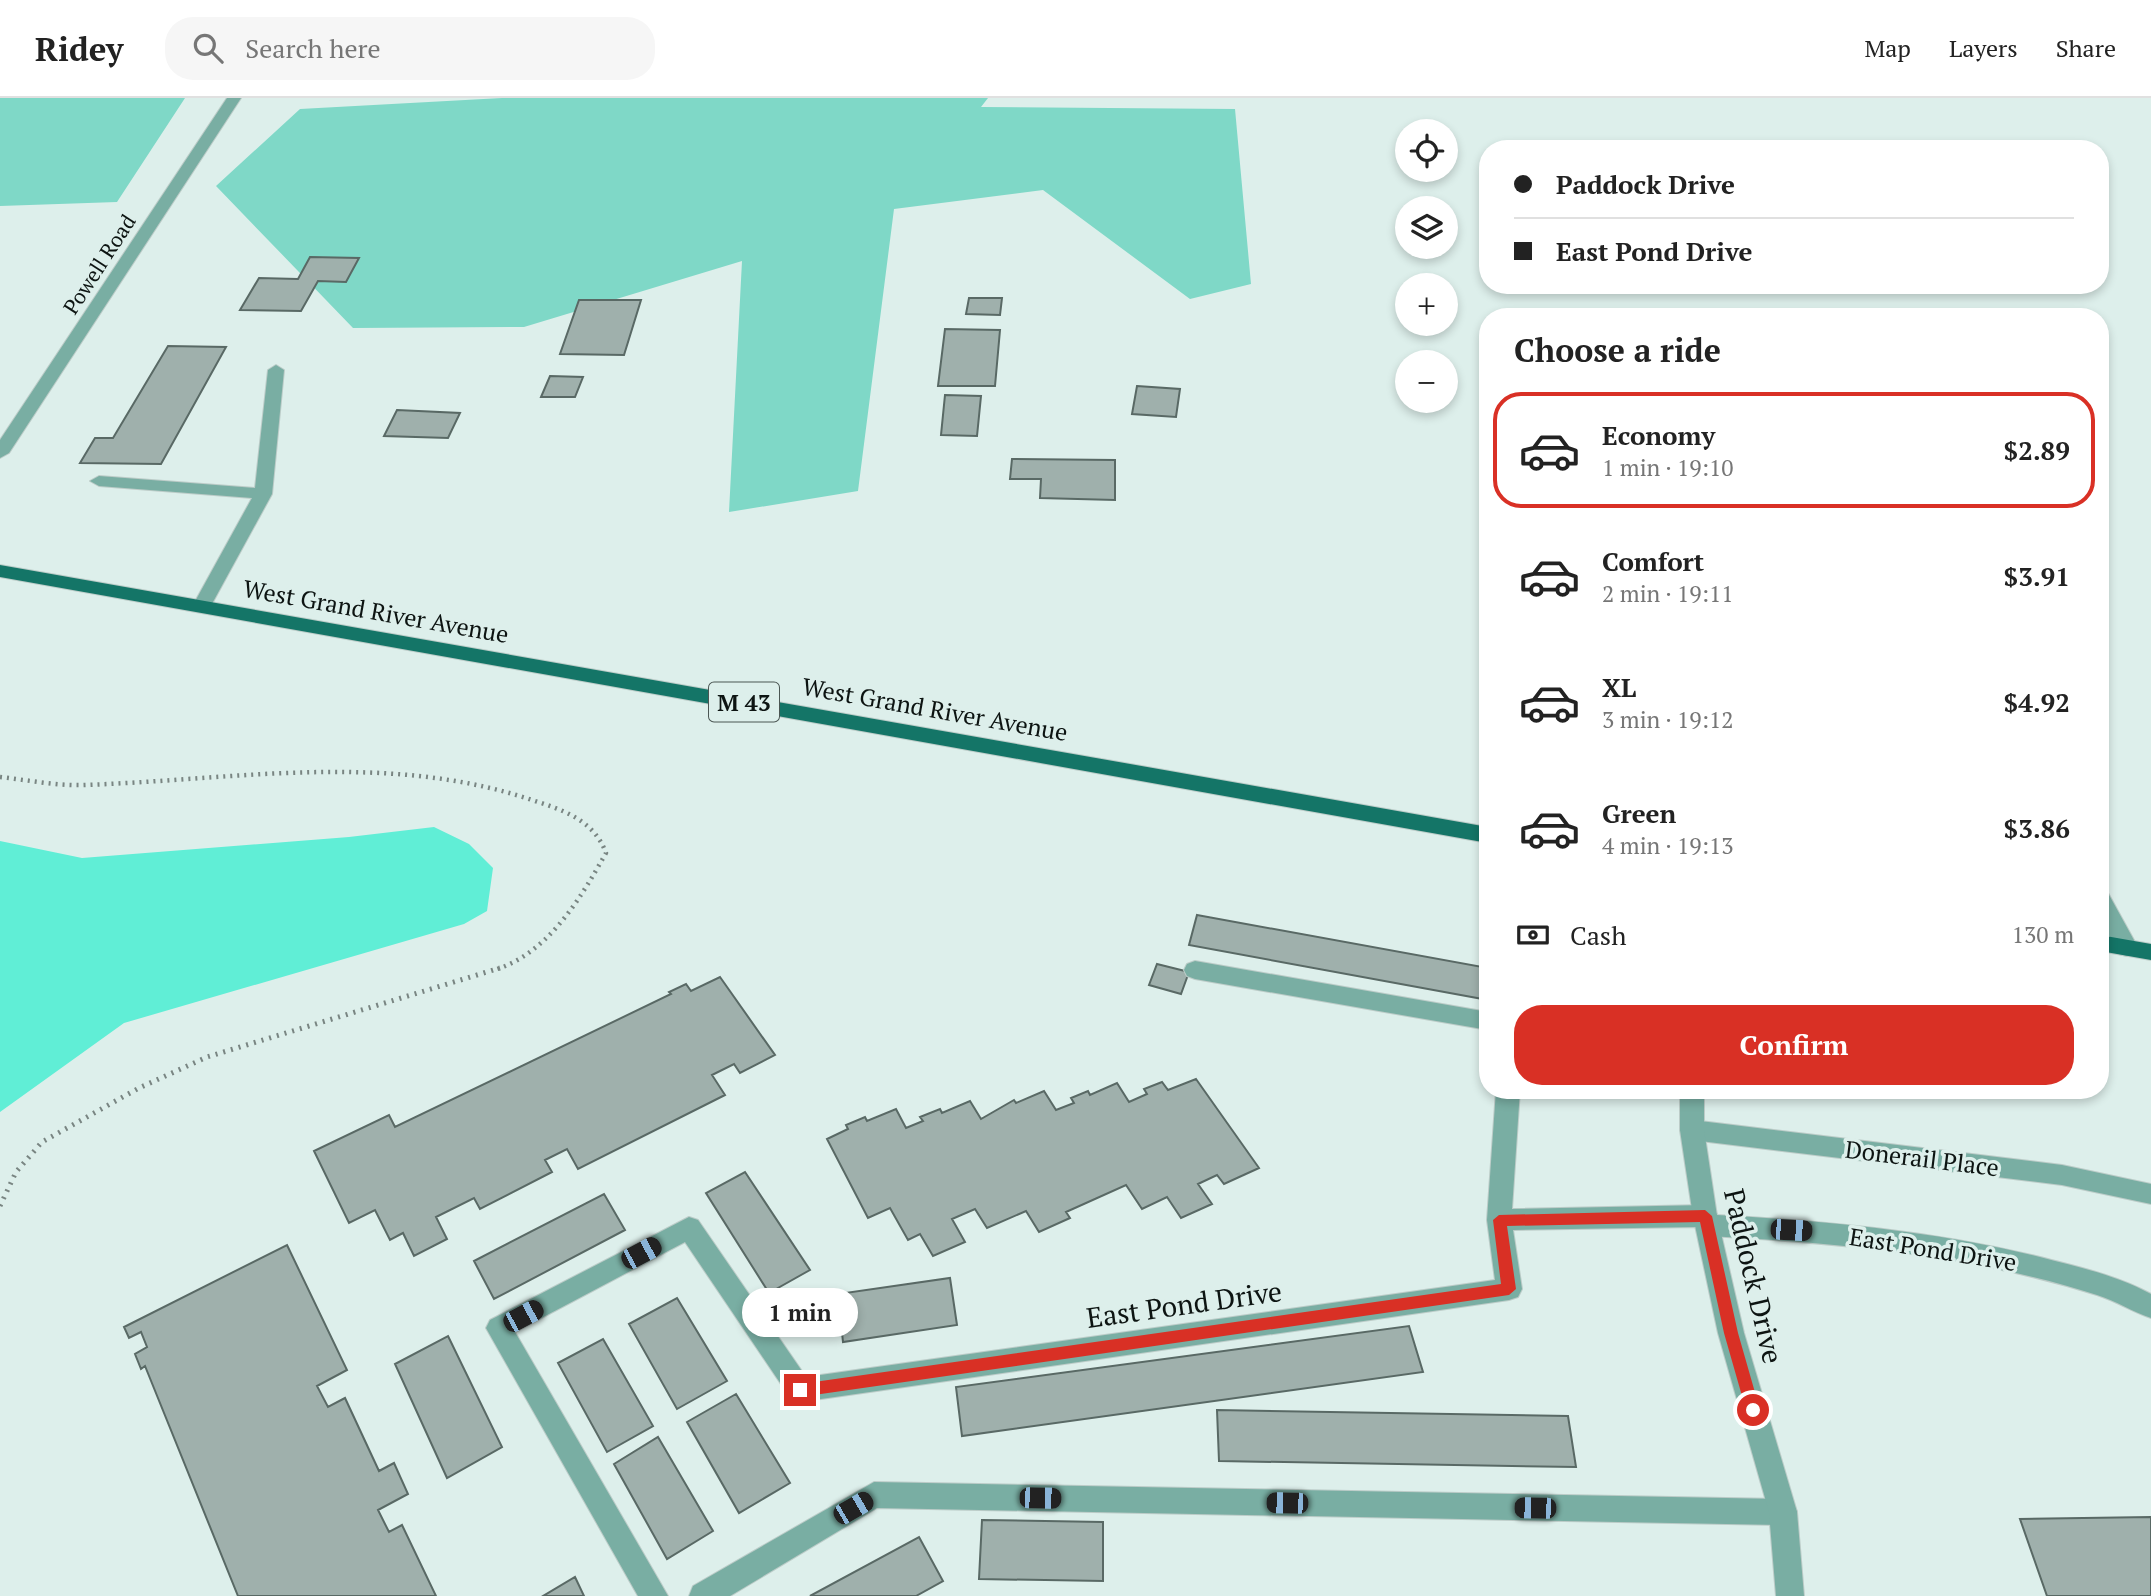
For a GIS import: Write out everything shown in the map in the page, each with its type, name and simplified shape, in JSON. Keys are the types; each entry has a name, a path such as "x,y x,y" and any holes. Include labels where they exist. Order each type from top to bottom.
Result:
{"main road":[{"name":"West Grand River Avenue","path":"0,571 1479,833"},
{"path":"2109,945 2151,952"}],"street":[{"name":"Powell Road","path":"0,453 234,98"},
{"path":"201,607 263,494 276,370"},
{"path":"99,481 263,494"},
{"path":"2109,915 2127,948"},
{"path":"1195,970 1479,1019"},
{"name":"East Pond Drive","path":"654,1596 499,1328 689,1228 800,1390 1509,1289 1499,1220 1507,1099"},
{"name":"Paddock Drive","path":"1692,1099 1692,1130 1707,1221 1731,1333 1783,1513 1790,1596"},
{"name":"Donerail Place","path":"1692,1130 2062,1175 2151,1194"},
{"name":"East Pond Drive","path":"1499,1220 1707,1221 1819,1231 1947,1247 2114,1287 2151,1307"},
{"path":"703,1596 874,1495 1783,1513"}],"path":[{"path":"0,777 74,785 361,772 454,779 511,790 564,811 594,827 606,853 582,896 545,940 507,965 207,1057 139,1088 41,1142 16,1172 0,1206"}],"shaded area":[{"path":"0,98 185,98 117,202 0,206"},
{"path":"502,98 988,98 981,107 1235,109 1251,284 1190,299 1043,190 894,209 858,491 729,512 742,261 524,327 353,328 216,186 300,109"},
{"path":"434,827 469,844 493,868 487,911 464,924 124,1023 0,1112 0,841 82,858 349,837"}],"building":[{"path":"310,257 359,258 346,282 318,281 301,311 240,310 259,278 298,279"},
{"path":"969,298 1002,298 1000,315 966,314"},
{"path":"579,300 641,300 624,355 560,354"},
{"path":"945,329 1000,330 995,386 938,386"},
{"path":"168,346 226,347 161,464 80,463 95,438 113,438"},
{"path":"550,376 583,377 575,397 541,397"},
{"path":"1137,386 1180,389 1176,417 1132,414"},
{"path":"945,395 981,396 977,436 941,435"},
{"path":"397,410 460,413 448,438 384,436"},
{"path":"1012,459 1115,460 1115,500 1040,498 1041,479 1010,479"},
{"path":"1197,915 1479,966 1479,998 1189,945"},
{"path":"1157,964 1189,972 1181,994 1149,985"},
{"path":"720,977 775,1055 740,1073 734,1064 712,1075 725,1095 578,1169 567,1149 545,1160 552,1172 480,1209 474,1198 436,1217 447,1239 414,1256 403,1233 390,1240 375,1210 349,1223 314,1151 389,1115 395,1127 671,994 669,992 686,984 691,991"},
{"path":"1196,1079 1259,1168 1224,1184 1217,1175 1198,1184 1212,1204 1181,1218 1167,1197 1142,1209 1126,1185 1066,1212 1070,1218 1039,1232 1026,1211 987,1228 975,1209 952,1219 965,1242 933,1256 920,1234 908,1240 890,1208 868,1218 827,1139 848,1129 846,1125 865,1117 867,1121 896,1109 906,1128 923,1121 920,1117 940,1109 942,1113 970,1101 981,1119 1014,1100 1016,1103 1044,1091 1056,1110 1074,1103 1071,1098 1088,1091 1090,1095 1117,1083 1129,1102 1147,1094 1144,1089 1162,1082 1168,1090"},
{"path":"745,1172 810,1270 769,1293 706,1193"},
{"path":"604,1194 625,1230 494,1299 474,1261"},
{"path":"287,1245 347,1370 317,1386 328,1407 345,1398 379,1471 394,1463 408,1494 378,1510 389,1532 402,1525 436,1596 238,1596 145,1366 141,1369 135,1354 147,1347 141,1332 129,1338 124,1327"},
{"path":"950,1278 957,1325 843,1342 838,1294"},
{"path":"677,1298 727,1381 677,1409 629,1324"},
{"path":"1409,1326 1423,1372 962,1436 956,1387"},
{"path":"448,1336 502,1447 447,1478 395,1364"},
{"path":"603,1339 653,1426 607,1452 558,1363"},
{"path":"736,1394 790,1483 739,1513 687,1422"},
{"path":"1217,1410 1568,1416 1576,1467 1219,1461"},
{"path":"658,1437 713,1531 667,1559 614,1464"},
{"path":"2151,1517 2151,1596 2047,1596 2020,1519"},
{"path":"982,1520 1103,1522 1103,1581 979,1579"},
{"path":"919,1537 943,1581 916,1596 810,1596"},
{"path":"575,1577 584,1596 543,1596"}],"route":[{"path":"800,1390 1509,1289 1499,1220 1705,1216 1731,1333 1753,1410"}]}
